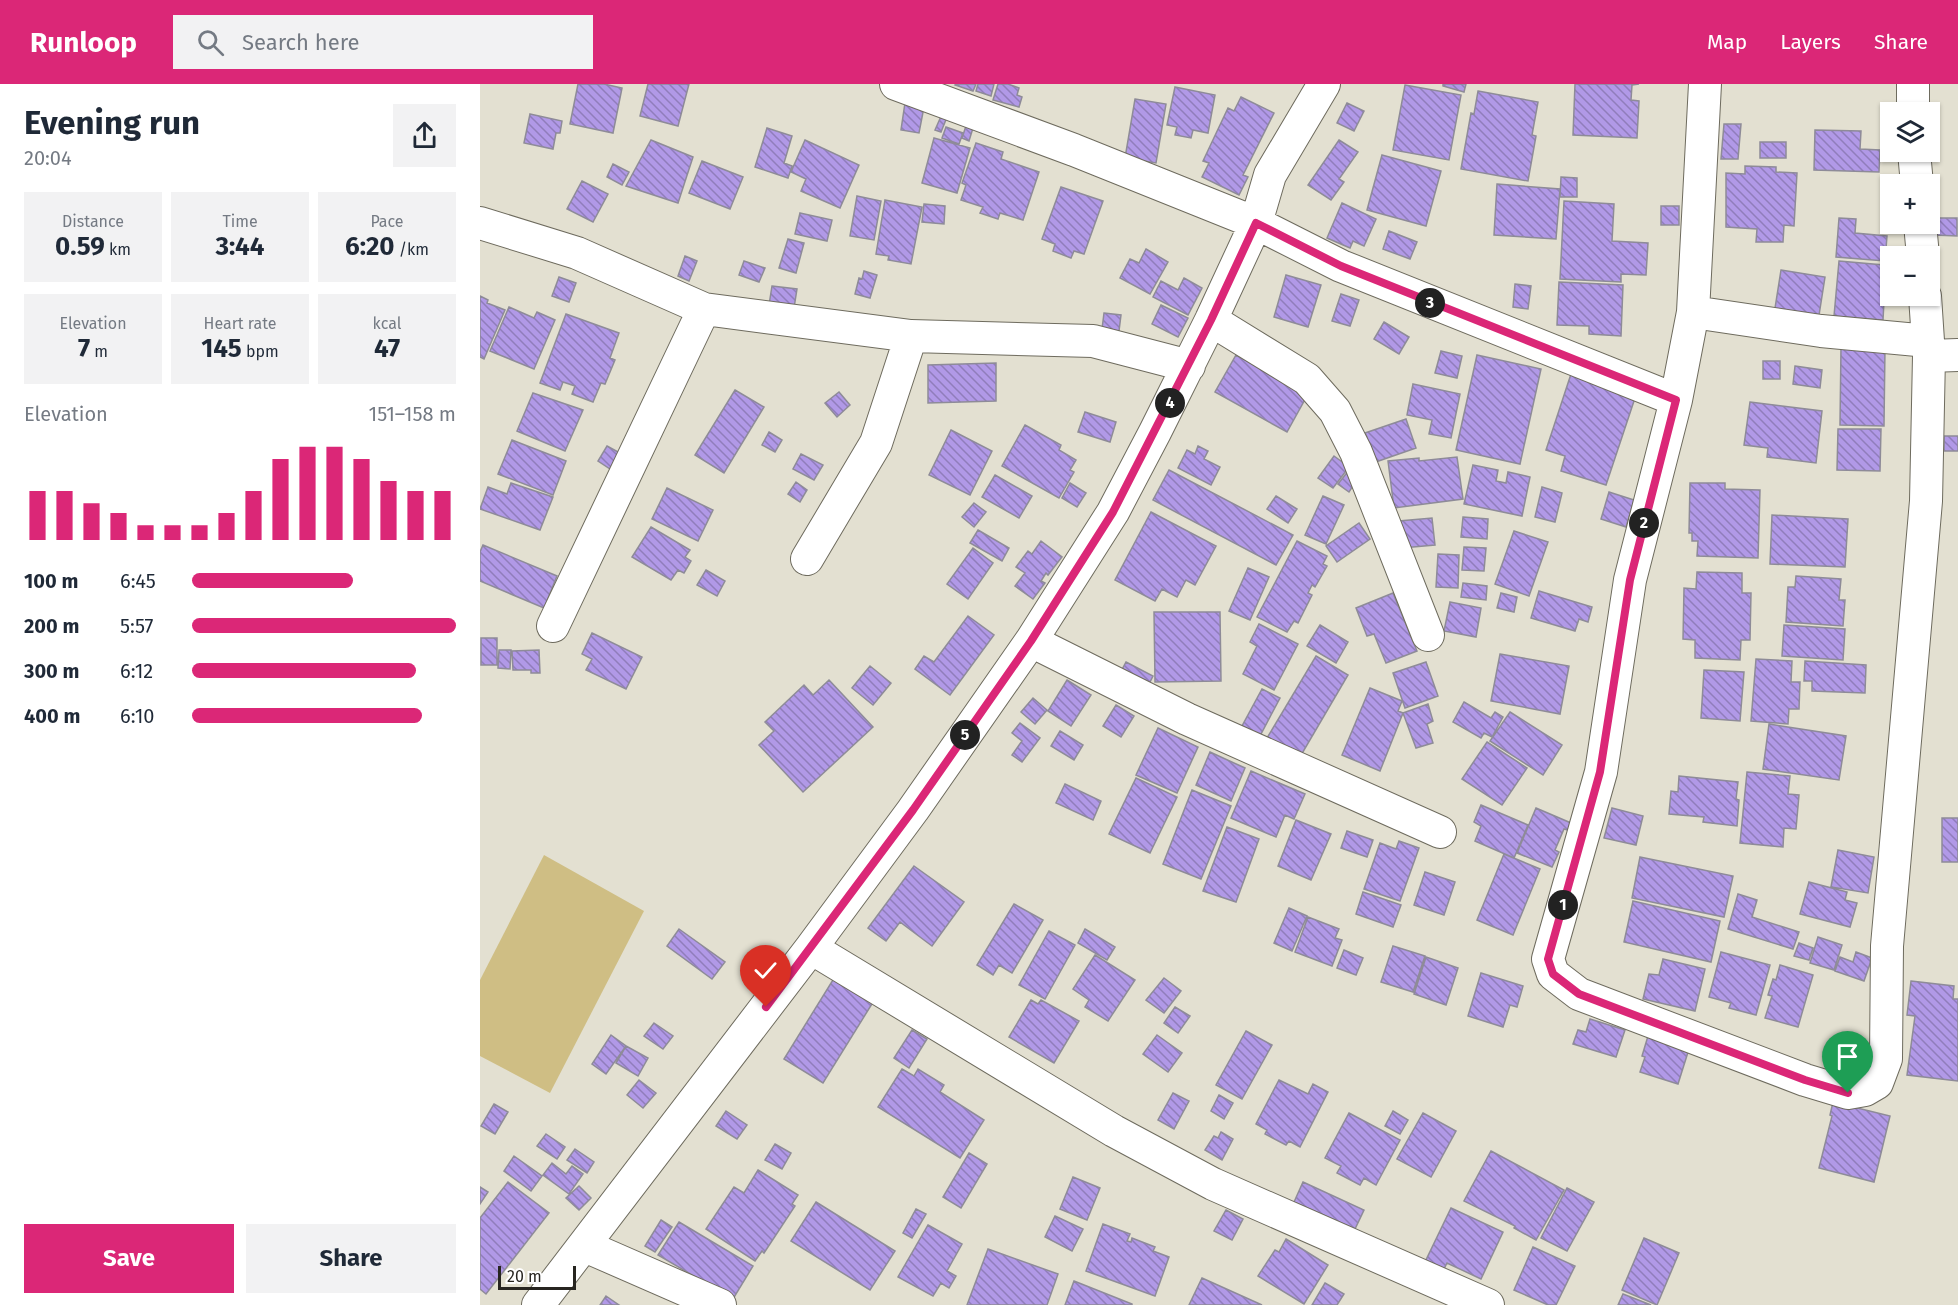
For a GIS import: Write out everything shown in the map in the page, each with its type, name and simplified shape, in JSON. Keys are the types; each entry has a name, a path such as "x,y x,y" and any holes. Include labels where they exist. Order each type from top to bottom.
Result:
{"street":[{"path":"896,84 1074,150 1256,223 1341,266 1676,400"},
{"path":"538,1305 811,948 913,810 1031,641 1113,512 1211,320 1256,223 1270,175 1324,84"},
{"path":"1705,84 1693,312 1676,400 1630,580 1600,772 1548,959 1553,974 1579,994 1805,1080 1848,1093 1865,1090 1877,1083 1886,1059 1888,936 1938,351 1927,306"},
{"path":"1913,84 1913,102"},
{"path":"480,223 577,253 704,309 911,336 1093,341 1189,366"},
{"path":"553,626 704,309"},
{"path":"1693,312 1938,351"},
{"path":"1211,320 1307,379 1335,411 1356,452 1428,635"},
{"path":"807,559 876,443 911,336"},
{"path":"1031,641 1187,719 1440,832"},
{"path":"811,948 1114,1131 1213,1184 1488,1305"},
{"path":"585,1246 720,1305"}],"shaded area":[{"path":"544,855 644,911 550,1093 480,1056 480,980"}],"building":[{"path":"578,84 604,84 622,88 613,133 570,124"},
{"path":"648,84 689,84 678,126 640,116"},
{"path":"956,84 976,84 973,91"},
{"path":"978,84 994,84 991,96 976,91"},
{"path":"998,84 1008,84 1019,88 1017,95 1022,97 1019,107 993,100"},
{"path":"1443,84 1466,84 1464,92 1443,86"},
{"path":"1575,84 1639,84 1632,85 1631,100 1639,101 1637,138 1573,135"},
{"path":"1405,85 1461,95 1449,160 1393,150"},
{"path":"1175,87 1215,95 1208,133 1193,130 1191,138 1175,135 1177,127 1167,125"},
{"path":"1478,91 1538,102 1532,135 1536,136 1528,181 1461,169 1471,113 1474,114"},
{"path":"1241,97 1274,113 1243,175 1248,177 1239,195 1202,177 1209,163 1203,161 1228,108 1234,111"},
{"path":"1135,99 1166,104 1156,163 1125,158"},
{"path":"905,103 924,107 919,133 901,130"},
{"path":"1347,103 1364,111 1354,131 1337,123"},
{"path":"530,114 562,121 560,133 556,133 553,149 524,143"},
{"path":"942,114 947,117 941,132 935,130"},
{"path":"1724,124 1741,124 1738,159 1721,159"},
{"path":"966,126 973,128 969,141 962,138"},
{"path":"946,127 963,133 959,144 942,138"},
{"path":"767,128 792,136 784,163 792,166 788,178 755,167"},
{"path":"1815,130 1861,131 1860,149 1880,150 1879,172 1814,170"},
{"path":"934,138 970,148 957,193 922,183"},
{"path":"651,140 693,157 678,203 626,186"},
{"path":"805,140 859,165 840,208 801,191 806,179 791,172"},
{"path":"1339,140 1358,152 1339,179 1344,182 1331,200 1308,185"},
{"path":"1760,142 1786,142 1786,158 1760,158"},
{"path":"976,143 1003,152 1001,159 1039,172 1023,220 1000,213 998,219 980,213 983,207 961,200 966,185 962,183"},
{"path":"1382,155 1441,171 1426,226 1367,210"},
{"path":"702,161 743,177 730,209 689,193"},
{"path":"613,164 629,172 622,185 607,177"},
{"path":"1745,166 1776,167 1776,172 1797,173 1794,226 1784,225 1783,242 1756,242 1757,229 1726,227 1726,173 1745,174"},
{"path":"1561,177 1577,178 1577,197 1560,197"},
{"path":"582,181 608,194 593,222 567,209"},
{"path":"1497,184 1560,189 1556,239 1494,235"},
{"path":"1061,187 1103,201 1084,254 1074,251 1071,258 1053,251 1055,244 1042,239"},
{"path":"857,196 881,201 874,240 850,236"},
{"path":"885,200 922,207 911,264 888,260 889,256 876,254"},
{"path":"1564,201 1614,204 1612,241 1648,243 1646,275 1621,274 1621,282 1560,279"},
{"path":"1342,203 1376,219 1364,246 1353,241 1350,248 1327,238"},
{"path":"924,204 945,206 944,224 922,222"},
{"path":"1661,206 1679,206 1679,225 1661,225"},
{"path":"800,213 832,220 827,241 795,234"},
{"path":"1839,218 1856,219 1855,233 1887,236 1886,246 1880,246 1880,261 1836,257"},
{"path":"1940,218 1957,218 1957,236 1934,235 1940,234"},
{"path":"1389,231 1417,242 1410,259 1383,249"},
{"path":"788,239 804,243 796,273 779,268"},
{"path":"1146,249 1168,262 1150,294 1120,278 1130,259 1139,263"},
{"path":"685,256 697,261 689,281 678,276"},
{"path":"744,261 765,268 759,282 739,275"},
{"path":"1839,261 1880,265 1880,306 1884,306 1883,320 1834,316"},
{"path":"1781,270 1825,277 1817,328 1773,321"},
{"path":"864,271 877,275 870,298 855,294 859,278 862,279"},
{"path":"1286,275 1321,285 1308,327 1274,317"},
{"path":"559,277 576,283 569,302 552,296"},
{"path":"1184,278 1202,288 1188,315 1153,297 1161,281 1178,290"},
{"path":"1559,282 1623,285 1621,336 1589,334 1589,326 1557,325"},
{"path":"1515,284 1531,286 1528,309 1513,307"},
{"path":"772,286 797,289 794,308 769,305"},
{"path":"1341,294 1359,300 1350,326 1332,321"},
{"path":"480,296 488,300 487,303 505,310 484,359 480,357"},
{"path":"1161,305 1188,318 1178,337 1152,324"},
{"path":"509,307 534,318 537,312 555,320 534,369 490,351"},
{"path":"1104,313 1121,315 1119,331 1102,329"},
{"path":"566,314 619,333 610,358 615,360 605,384 601,383 593,402 572,394 575,386 563,382 560,390 540,383"},
{"path":"1384,322 1409,337 1399,354 1374,339"},
{"path":"1841,347 1885,348 1884,426 1840,425"},
{"path":"1441,351 1462,356 1457,378 1435,373"},
{"path":"1236,355 1308,394 1287,432 1215,392"},
{"path":"1477,355 1541,369 1520,464 1456,450"},
{"path":"1763,361 1780,361 1780,379 1763,379"},
{"path":"996,363 996,401 928,403 928,365"},
{"path":"1795,366 1822,370 1820,388 1793,384"},
{"path":"1571,374 1636,395 1606,485 1561,471 1565,456 1546,450"},
{"path":"1413,384 1460,394 1451,438 1429,434 1432,420 1407,415"},
{"path":"735,390 764,407 724,473 695,455"},
{"path":"839,392 850,405 837,417 825,403"},
{"path":"533,393 583,410 565,451 517,431"},
{"path":"1750,402 1822,411 1816,463 1767,457 1768,448 1744,445"},
{"path":"1085,412 1116,422 1110,442 1078,432"},
{"path":"1406,419 1416,448 1370,464 1361,439 1367,437 1365,433"},
{"path":"1025,425 1061,445 1059,450 1076,460 1070,470 1074,472 1059,498 1002,466"},
{"path":"1838,429 1881,429 1880,471 1837,470"},
{"path":"951,430 992,451 970,495 929,475"},
{"path":"769,432 782,440 775,452 762,445"},
{"path":"1944,436 1958,436 1958,451 1944,451"},
{"path":"512,440 566,461 553,495 498,474"},
{"path":"607,446 620,453 610,469 598,461"},
{"path":"1198,446 1208,451 1204,459 1220,467 1211,485 1178,468 1187,450 1195,454"},
{"path":"801,454 823,465 814,480 793,469"},
{"path":"1334,456 1349,467 1333,488 1318,478"},
{"path":"1457,457 1463,499 1394,508 1388,461"},
{"path":"1473,465 1498,470 1496,481 1506,483 1508,472 1530,477 1522,516 1464,504"},
{"path":"1169,470 1293,535 1276,565 1153,500"},
{"path":"1349,470 1359,477 1349,492 1338,484"},
{"path":"995,475 1032,496 1019,518 982,497"},
{"path":"796,482 807,490 800,502 788,494"},
{"path":"511,483 553,497 540,530 480,509 488,487 507,494"},
{"path":"1070,483 1086,493 1077,507 1062,498"},
{"path":"1690,483 1725,483 1725,489 1760,490 1758,558 1697,556 1698,541 1692,541 1692,533 1689,533"},
{"path":"1542,487 1562,493 1555,522 1535,517"},
{"path":"667,488 713,510 698,541 652,519"},
{"path":"1609,492 1634,500 1626,527 1601,519"},
{"path":"1276,496 1297,509 1288,523 1267,509"},
{"path":"1323,496 1344,505 1326,544 1305,535"},
{"path":"974,503 986,512 974,527 962,517"},
{"path":"1151,512 1216,546 1195,585 1186,580 1177,597 1162,589 1155,601 1115,580"},
{"path":"1772,515 1848,519 1845,567 1770,564"},
{"path":"1463,517 1488,519 1487,539 1461,537"},
{"path":"1432,518 1435,545 1402,548 1399,521"},
{"path":"1359,523 1370,539 1337,562 1326,546"},
{"path":"651,527 690,550 685,557 691,561 684,573 678,570 671,580 632,557"},
{"path":"978,530 1009,548 1002,561 970,543"},
{"path":"1514,531 1548,542 1529,596 1495,584"},
{"path":"1041,541 1062,557 1048,575 1046,573 1041,581 1045,583 1033,599 1015,586 1025,573 1016,567 1028,551 1032,554"},
{"path":"1297,541 1327,556 1323,564 1327,566 1315,587 1312,585 1308,593 1312,595 1298,623 1294,621 1287,632 1257,617"},
{"path":"483,545 557,576 544,608 480,581 480,552"},
{"path":"1464,547 1486,548 1484,571 1462,570"},
{"path":"973,548 993,563 968,599 947,584"},
{"path":"1438,554 1459,555 1458,588 1436,587"},
{"path":"1248,568 1269,577 1250,620 1229,611"},
{"path":"706,570 725,581 717,596 697,585"},
{"path":"1697,572 1742,573 1742,593 1751,593 1750,640 1741,640 1740,660 1695,658 1695,640 1683,639 1684,588 1696,589"},
{"path":"1796,576 1841,579 1839,600 1845,600 1843,626 1786,622 1788,587 1795,587"},
{"path":"1463,583 1487,586 1486,600 1461,597"},
{"path":"1539,591 1592,607 1588,622 1579,619 1575,631 1531,618"},
{"path":"1393,593 1417,651 1386,663 1374,634 1367,636 1356,608"},
{"path":"1501,593 1517,597 1514,612 1497,608"},
{"path":"1450,602 1481,608 1476,637 1444,631"},
{"path":"1154,612 1220,612 1221,681 1155,682"},
{"path":"968,616 994,635 950,695 915,669 924,656 934,662"},
{"path":"1259,624 1298,644 1274,690 1243,674 1257,646 1250,642"},
{"path":"1320,625 1348,642 1336,663 1307,646"},
{"path":"1784,625 1845,629 1843,660 1782,656"},
{"path":"592,633 642,657 626,689 586,670 592,659 582,654"},
{"path":"481,638 497,638 497,665 481,665"},
{"path":"499,650 511,650 510,669 498,668"},
{"path":"539,650 540,673 531,673 531,670 513,670 512,651"},
{"path":"1500,654 1569,666 1560,714 1491,701"},
{"path":"1316,656 1348,675 1300,757 1267,738"},
{"path":"1756,659 1792,661 1791,682 1800,682 1799,709 1789,709 1788,724 1751,721"},
{"path":"1805,661 1866,665 1865,693 1812,691 1812,681 1804,681"},
{"path":"1126,662 1153,676 1144,694 1117,679"},
{"path":"1426,662 1438,696 1405,708 1393,673"},
{"path":"870,666 891,683 873,705 852,688"},
{"path":"1704,670 1744,672 1740,721 1701,718"},
{"path":"829,680 873,727 803,792 759,745 774,731 765,722 804,685 813,695"},
{"path":"1067,680 1091,695 1071,726 1048,711"},
{"path":"1370,688 1402,701 1398,711 1403,713 1380,771 1342,755"},
{"path":"1262,689 1280,698 1260,736 1242,726"},
{"path":"1033,698 1047,710 1035,724 1021,712"},
{"path":"1464,702 1491,718 1495,712 1503,717 1492,737 1484,733 1481,738 1453,722"},
{"path":"1428,704 1433,721 1427,724 1433,743 1416,748 1403,713"},
{"path":"1116,705 1134,716 1121,737 1103,726"},
{"path":"1510,712 1562,745 1543,775 1490,741"},
{"path":"1020,723 1040,738 1022,762 1012,755 1022,741 1012,733"},
{"path":"1769,724 1846,736 1839,780 1763,769"},
{"path":"1158,728 1198,747 1177,793 1136,775"},
{"path":"1060,731 1083,745 1074,760 1051,746"},
{"path":"1487,742 1527,768 1502,805 1462,779"},
{"path":"1210,752 1245,768 1231,801 1196,785"},
{"path":"1251,771 1305,794 1294,819 1285,815 1276,837 1231,818"},
{"path":"1747,772 1790,776 1788,794 1799,795 1796,829 1784,828 1783,847 1740,843"},
{"path":"1679,776 1738,782 1737,826 1703,822 1704,817 1669,814 1671,791 1678,792"},
{"path":"1136,778 1177,797 1150,853 1109,834"},
{"path":"1065,784 1101,801 1093,820 1056,803"},
{"path":"1192,790 1231,806 1201,879 1163,864"},
{"path":"1481,805 1528,825 1514,858 1475,841 1481,826 1474,822"},
{"path":"1536,808 1571,823 1568,830 1564,829 1555,850 1559,852 1552,867 1517,853"},
{"path":"1612,808 1643,816 1636,845 1604,838"},
{"path":"1942,818 1958,818 1958,862 1942,862"},
{"path":"1296,820 1331,834 1311,880 1278,866"},
{"path":"1227,827 1259,839 1236,902 1203,891"},
{"path":"1347,831 1373,840 1367,857 1341,848"},
{"path":"1399,841 1419,848 1400,901 1364,889 1380,843 1396,849"},
{"path":"1838,850 1874,857 1868,893 1831,887"},
{"path":"1504,854 1540,869 1513,935 1477,920"},
{"path":"1640,857 1733,876 1724,917 1632,898"},
{"path":"914,866 964,902 932,946 900,922 886,941 868,928"},
{"path":"1425,872 1455,882 1444,915 1414,905"},
{"path":"1809,882 1847,892 1845,900 1857,903 1850,927 1800,914"},
{"path":"1363,892 1401,905 1393,927 1356,914"},
{"path":"1738,894 1757,900 1752,917 1799,932 1793,949 1728,929"},
{"path":"1633,901 1720,921 1711,962 1624,942"},
{"path":"1014,904 1043,920 1012,973 999,965 993,975 977,965"},
{"path":"1289,908 1307,916 1292,951 1274,943"},
{"path":"1308,917 1339,929 1335,938 1342,940 1332,966 1295,952"},
{"path":"679,929 725,962 712,979 667,946"},
{"path":"1085,929 1115,947 1107,960 1078,943"},
{"path":"1049,931 1075,945 1045,999 1019,985"},
{"path":"1818,937 1842,945 1834,970 1810,963"},
{"path":"1799,943 1813,948 1809,960 1794,956"},
{"path":"1393,946 1425,956 1413,992 1381,982"},
{"path":"1344,950 1363,958 1356,975 1337,968"},
{"path":"1721,952 1770,965 1756,1015 1729,1008 1731,1003 1709,997"},
{"path":"1856,952 1872,958 1864,981 1835,971 1840,957 1853,962"},
{"path":"1095,955 1135,980 1108,1021 1085,1007 1089,1000 1073,989"},
{"path":"1426,957 1458,968 1446,1005 1414,994"},
{"path":"1663,959 1705,969 1695,1011 1643,999 1649,974 1659,975"},
{"path":"1780,965 1813,975 1798,1027 1765,1018 1772,996 1768,995 1773,979 1776,980"},
{"path":"1481,973 1523,986 1517,1007 1510,1005 1503,1027 1468,1016"},
{"path":"836,975 875,999 823,1083 784,1059"},
{"path":"1164,978 1181,991 1164,1013 1146,1000"},
{"path":"1911,981 1954,986 1953,999 1958,999 1958,1081 1907,1075 1915,1016 1907,1015"},
{"path":"1031,1000 1038,1004 1041,1000 1079,1021 1054,1063 1009,1037"},
{"path":"1175,1007 1190,1016 1178,1033 1164,1023"},
{"path":"1590,1019 1625,1030 1616,1057 1573,1044 1578,1030 1586,1032"},
{"path":"654,1023 673,1036 663,1049 644,1036"},
{"path":"912,1030 927,1039 909,1068 894,1058"},
{"path":"1246,1031 1272,1045 1242,1099 1216,1085"},
{"path":"611,1035 626,1046 606,1074 592,1064"},
{"path":"1157,1035 1182,1053 1168,1072 1143,1054"},
{"path":"1648,1036 1689,1049 1678,1084 1640,1072"},
{"path":"626,1046 648,1058 638,1076 616,1063"},
{"path":"902,1069 914,1076 918,1069 944,1085 940,1092 984,1120 960,1158 878,1107"},
{"path":"639,1080 656,1093 643,1108 627,1095"},
{"path":"1279,1080 1308,1094 1313,1084 1328,1092 1300,1147 1289,1141 1286,1145 1265,1134 1267,1130 1256,1124"},
{"path":"1173,1093 1189,1101 1174,1129 1158,1120"},
{"path":"1219,1095 1233,1103 1224,1119 1211,1111"},
{"path":"1833,1102 1890,1116 1874,1182 1819,1168 1832,1116 1830,1115"},
{"path":"494,1104 508,1112 495,1134 481,1126"},
{"path":"726,1111 747,1125 737,1139 716,1126"},
{"path":"1393,1111 1408,1120 1400,1134 1385,1126"},
{"path":"1349,1113 1400,1140 1376,1185 1364,1178 1360,1185 1337,1173 1341,1166 1325,1158"},
{"path":"1423,1113 1456,1131 1431,1177 1397,1159"},
{"path":"1221,1132 1233,1139 1222,1160 1205,1150 1214,1136 1218,1138"},
{"path":"546,1134 565,1147 557,1159 537,1146"},
{"path":"775,1144 791,1153 782,1169 765,1160"},
{"path":"575,1149 594,1162 587,1173 567,1160"},
{"path":"1491,1151 1564,1190 1536,1240 1514,1228 1515,1226 1464,1201"},
{"path":"969,1153 987,1164 961,1208 943,1197"},
{"path":"514,1156 542,1176 531,1191 504,1171"},
{"path":"552,1163 566,1174 572,1166 583,1174 569,1194 543,1175"},
{"path":"758,1170 798,1195 792,1204 795,1206 764,1253 762,1251 755,1261 706,1229 734,1187 744,1193"},
{"path":"1073,1177 1100,1188 1087,1220 1060,1209"},
{"path":"508,1182 549,1213 486,1294 480,1289 480,1218"},
{"path":"1303,1182 1364,1210 1355,1229 1294,1202"},
{"path":"579,1186 591,1198 579,1210 566,1198"},
{"path":"480,1187 488,1192 480,1204"},
{"path":"1567,1188 1594,1202 1567,1251 1541,1238"},
{"path":"816,1202 895,1251 870,1290 791,1241"},
{"path":"1451,1208 1503,1232 1481,1279 1447,1263 1443,1271 1425,1262"},
{"path":"916,1209 926,1214 912,1238 903,1233"},
{"path":"1226,1210 1243,1219 1232,1240 1214,1231"},
{"path":"1055,1216 1083,1229 1072,1251 1045,1237"},
{"path":"661,1220 672,1227 655,1252 645,1246"},
{"path":"679,1222 753,1266 733,1299 658,1255"},
{"path":"1103,1224 1130,1234 1127,1241 1131,1242 1132,1238 1155,1247 1153,1251 1169,1257 1155,1296 1086,1271"},
{"path":"928,1225 962,1244 947,1271 956,1276 949,1288 941,1283 933,1296 898,1277"},
{"path":"1644,1238 1679,1253 1657,1305 1622,1290"},
{"path":"1286,1239 1328,1265 1304,1304 1258,1276 1275,1250 1279,1252"},
{"path":"1533,1247 1575,1266 1556,1305 1548,1305 1514,1290"},
{"path":"988,1249 1058,1274 1047,1305 967,1305"},
{"path":"1202,1278 1262,1305 1189,1305"},
{"path":"1074,1281 1132,1304 1132,1305 1065,1305"},
{"path":"1325,1283 1344,1294 1337,1305 1312,1305"},
{"path":"1623,1294 1651,1305 1618,1305"},
{"path":"606,1296 619,1305 600,1305"}],"route":[{"path":"766,1007 913,810 1031,641 1113,512 1211,320 1256,223 1341,266 1676,400 1630,580 1600,772 1548,959 1553,974 1579,994 1805,1080 1848,1093"}]}
